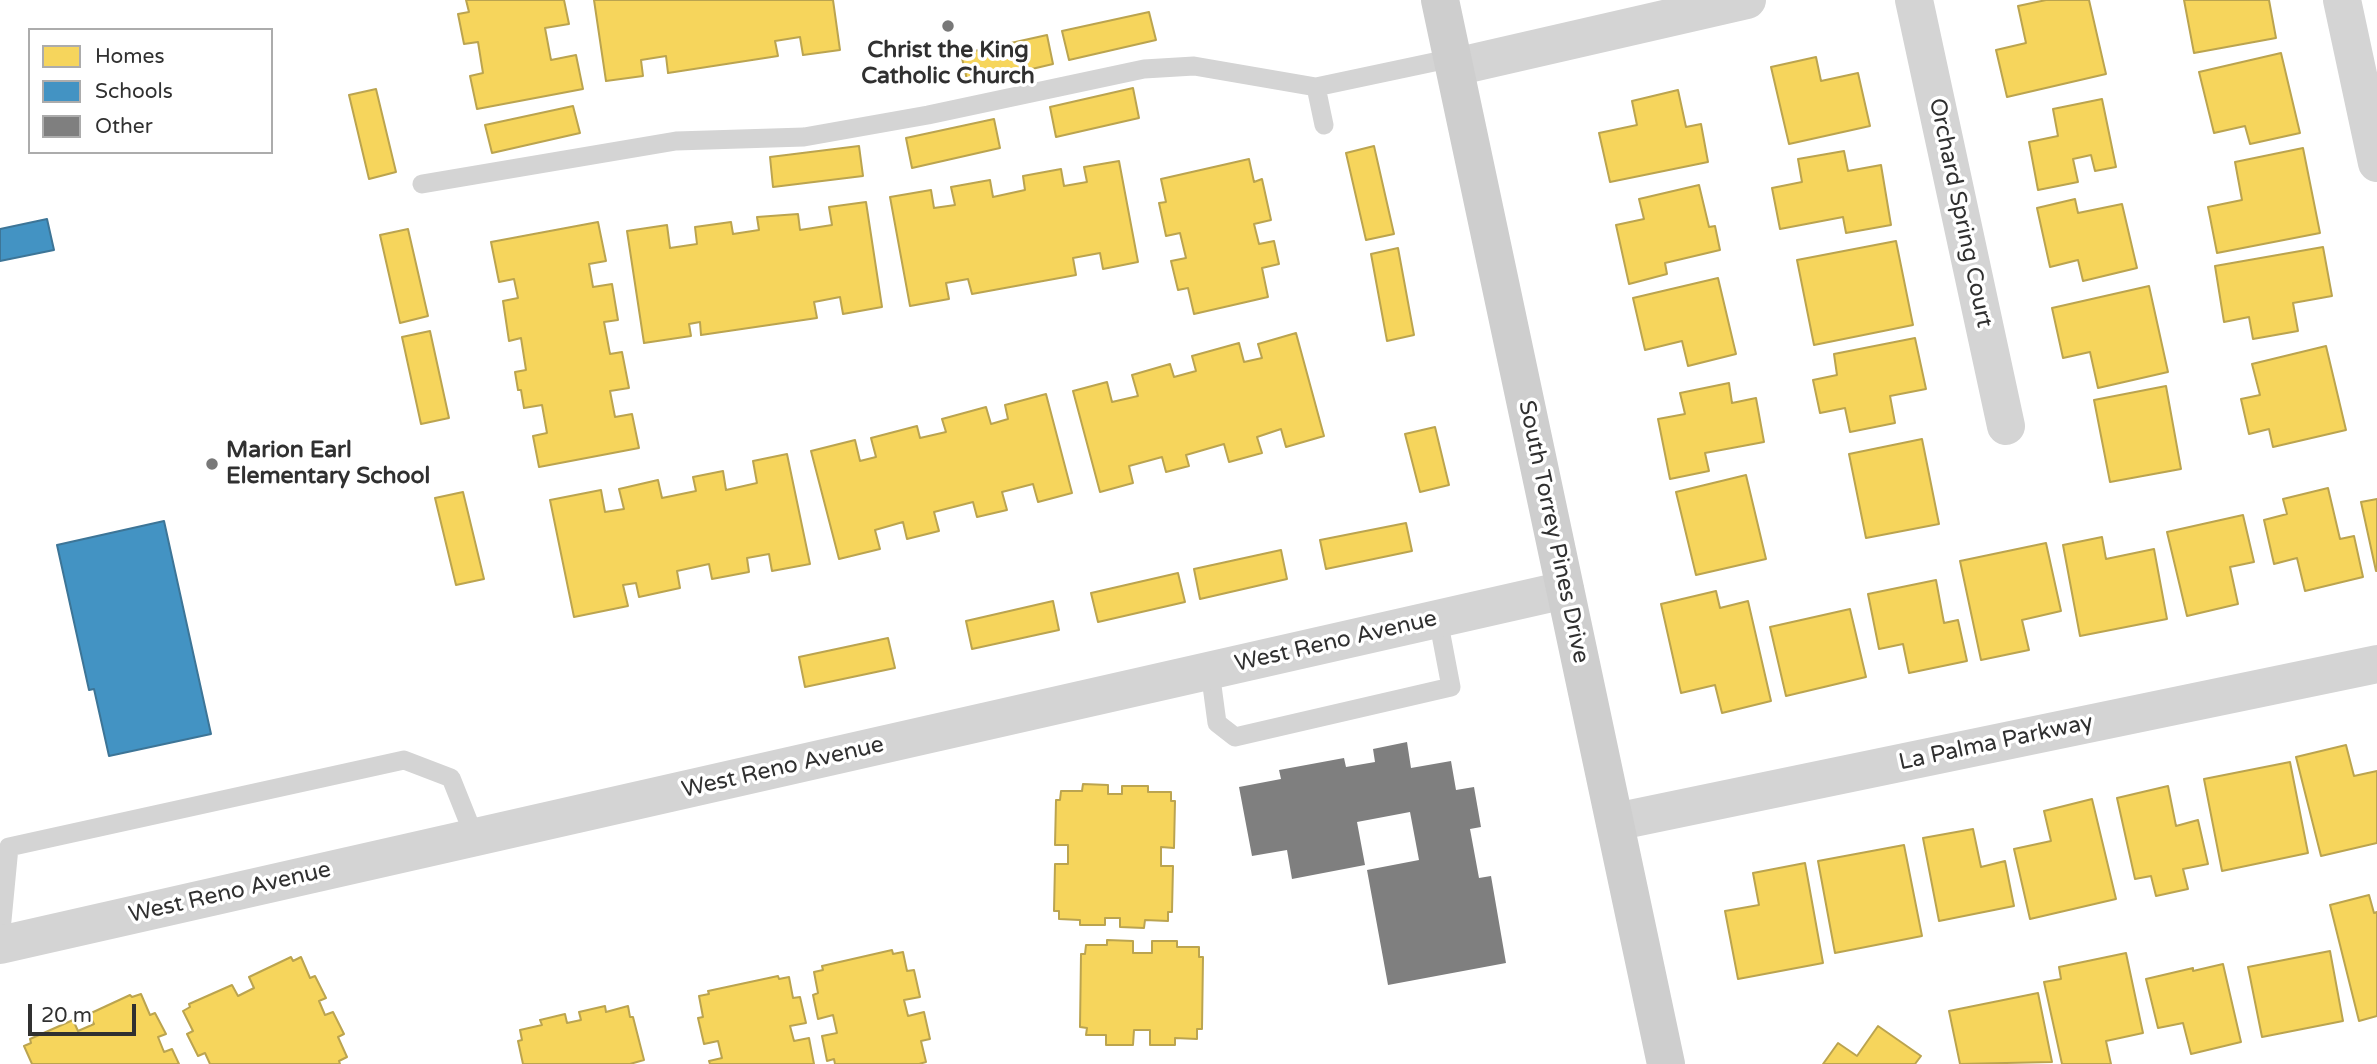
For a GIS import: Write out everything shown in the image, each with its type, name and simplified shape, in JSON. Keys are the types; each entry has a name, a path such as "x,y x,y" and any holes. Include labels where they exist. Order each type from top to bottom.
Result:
{"main road":[{"name":"South Torrey Pines Drive","path":"1440,0 1665,1064"}],"street":[{"path":"1454,62 1747,0"},
{"name":"Orchard Spring Court","path":"1914,0 2006,426"},
{"path":"2342,0 2377,163"},
{"name":"West Reno Avenue","path":"0,943 1565,590"},
{"name":"La Palma Parkway","path":"1615,822 2377,664"}],"lane":[{"path":"422,184 676,141 804,137 928,115 1143,69 1194,66 1316,87 1454,62"},
{"path":"1316,87 1324,125"},
{"path":"1210,671 1217,723 1235,737 1418,696 1451,687 1438,619"},
{"path":"0,943 9,847 404,760 451,778 475,838"}],"building: Homes":[{"path":"466,0 564,0 569,24 545,28 551,60 576,55 583,89 477,109 470,76 483,73 478,42 464,44 458,14 469,12"},
{"path":"594,0 833,0 840,50 803,55 800,37 775,41 778,56 668,73 666,56 641,60 643,76 606,81"},
{"path":"2046,0 2089,0 2106,74 2007,97 1996,50 2026,43 2018,6"},
{"path":"2184,0 2269,0 2276,38 2194,53"},
{"path":"1149,12 1156,40 1069,60 1062,31"},
{"path":"1047,35 1053,64 968,84 961,54"},
{"path":"2281,53 2300,133 2250,144 2245,126 2214,133 2199,72"},
{"path":"1816,57 1821,81 1858,73 1870,126 1789,144 1771,67"},
{"path":"1133,88 1139,118 1056,137 1050,107"},
{"path":"376,89 396,172 369,179 349,95"},
{"path":"1678,90 1686,127 1701,124 1708,162 1610,182 1599,133 1637,125 1632,101"},
{"path":"2102,99 2116,167 2095,171 2091,155 2073,159 2078,182 2038,190 2029,142 2058,136 2053,109"},
{"path":"573,106 580,133 492,153 485,125"},
{"path":"994,119 1000,148 912,168 906,138"},
{"path":"859,146 863,176 773,187 770,157"},
{"path":"1374,146 1394,234 1366,240 1346,153"},
{"path":"2303,148 2320,233 2217,253 2208,207 2242,200 2235,162"},
{"path":"1844,151 1848,171 1881,165 1891,225 1846,233 1843,217 1780,229 1772,188 1802,182 1798,159"},
{"path":"1249,159 1254,182 1262,179 1271,220 1254,224 1259,244 1274,241 1279,264 1262,268 1268,297 1194,314 1188,288 1178,290 1171,261 1186,258 1180,233 1166,236 1159,203 1166,202 1161,179"},
{"path":"1119,161 1138,262 1103,269 1100,253 1073,258 1076,275 972,294 968,279 946,283 949,299 910,306 890,197 931,190 934,208 955,205 951,187 990,180 993,197 1025,190 1023,176 1061,169 1064,186 1087,182 1084,167"},
{"path":"1699,185 1709,227 1715,226 1720,250 1665,263 1667,274 1629,284 1616,225 1644,219 1639,199"},
{"path":"2075,199 2078,213 2122,204 2137,268 2083,281 2078,260 2050,267 2037,208"},
{"path":"866,202 882,307 843,314 840,297 814,302 817,318 701,335 700,322 689,324 691,336 644,343 627,231 667,225 670,248 697,244 695,227 731,222 733,234 759,230 757,217 798,214 800,230 832,225 829,207"},
{"path":"598,222 606,261 589,264 593,287 612,284 618,320 604,322 610,354 622,352 629,388 610,391 615,417 632,414 639,448 539,467 533,436 547,433 542,405 524,408 521,390 518,390 515,372 526,370 521,338 509,341 503,301 518,298 514,279 499,282 491,242"},
{"path":"408,229 428,316 400,323 380,235"},
{"path":"1896,241 1913,325 1814,345 1797,260"},
{"path":"2323,247 2332,296 2293,303 2298,331 2253,339 2249,317 2224,322 2215,266"},
{"path":"1398,248 1414,335 1387,341 1371,254"},
{"path":"1718,278 1736,354 1688,366 1682,341 1645,350 1633,298"},
{"path":"2149,286 2168,372 2098,388 2090,352 2063,358 2052,308"},
{"path":"430,331 449,418 421,424 402,337"},
{"path":"1296,333 1324,436 1286,447 1281,429 1257,437 1262,453 1229,462 1224,444 1186,455 1189,466 1166,472 1162,457 1129,466 1133,483 1100,492 1073,391 1107,382 1112,402 1138,396 1132,375 1170,364 1174,377 1196,371 1192,356 1239,343 1244,362 1262,358 1258,344"},
{"path":"1915,338 1926,389 1890,396 1895,423 1850,432 1845,408 1820,413 1813,380 1837,375 1834,354"},
{"path":"2326,346 2346,430 2273,447 2269,429 2249,434 2241,399 2260,395 2252,364"},
{"path":"1729,383 1732,403 1756,398 1764,442 1705,453 1709,471 1670,479 1658,419 1685,414 1680,393"},
{"path":"2166,386 2181,469 2110,482 2094,400"},
{"path":"1046,394 1072,493 1038,502 1033,484 1002,492 1007,510 977,517 973,502 934,512 939,531 907,539 903,522 875,530 880,549 839,559 811,451 855,440 860,461 876,457 871,438 917,426 920,438 946,432 942,419 986,407 991,424 1008,419 1005,405"},
{"path":"1435,427 1449,485 1420,492 1405,434"},
{"path":"1922,439 1939,524 1866,538 1849,454"},
{"path":"787,454 810,564 772,571 769,554 747,558 749,572 712,579 709,564 677,571 680,588 639,597 636,583 623,585 628,606 574,617 550,500 601,490 605,512 624,509 619,489 658,480 662,498 696,491 693,477 723,471 726,490 757,483 753,461"},
{"path":"1746,475 1766,559 1696,575 1676,492"},
{"path":"2328,488 2340,539 2354,536 2363,577 2305,591 2297,558 2274,564 2264,520 2287,514 2283,499"},
{"path":"463,492 484,579 456,585 435,498"},
{"path":"2377,499 2377,571 2376,571 2361,502"},
{"path":"2243,515 2254,562 2230,567 2238,604 2187,616 2167,532"},
{"path":"1406,523 1412,551 1326,569 1320,540"},
{"path":"2102,537 2106,559 2154,549 2167,619 2080,636 2063,545"},
{"path":"2046,543 2061,611 2022,620 2029,650 1981,660 1960,561"},
{"path":"1281,550 1287,579 1200,599 1194,569"},
{"path":"1178,573 1185,602 1098,622 1091,593"},
{"path":"1936,580 1944,623 1958,620 1967,661 1909,673 1903,644 1879,649 1868,594"},
{"path":"1716,591 1720,608 1748,601 1771,701 1722,713 1715,685 1681,693 1661,604"},
{"path":"1053,601 1059,630 972,649 966,621"},
{"path":"1850,609 1866,677 1786,696 1770,627"},
{"path":"888,638 895,668 805,687 799,657"},
{"path":"2346,745 2354,776 2377,771 2377,843 2321,856 2296,757"},
{"path":"2290,762 2308,853 2222,871 2204,779"},
{"path":"1083,784 1108,785 1108,794 1122,794 1122,786 1148,786 1148,792 1171,792 1171,801 1175,801 1174,848 1161,847 1161,866 1173,866 1172,912 1168,912 1168,921 1145,920 1144,928 1120,927 1120,918 1105,918 1105,925 1080,925 1080,920 1059,919 1059,911 1054,911 1055,864 1068,864 1068,845 1055,845 1056,800 1060,800 1061,791 1082,791"},
{"path":"2168,786 2176,826 2198,820 2208,864 2183,869 2188,889 2156,896 2151,876 2135,879 2117,798"},
{"path":"2092,799 2116,899 2030,919 2014,849 2051,841 2044,811"},
{"path":"1973,829 1981,867 2005,861 2014,906 1939,921 1923,838"},
{"path":"1904,845 1922,936 1835,953 1818,861"},
{"path":"1805,863 1823,963 1738,979 1725,911 1759,905 1753,873"},
{"path":"2369,895 2374,913 2377,912 2377,1016 2359,1021 2330,905"},
{"path":"1107,940 1133,941 1133,953 1152,953 1152,941 1177,941 1177,947 1199,947 1199,957 1203,957 1202,1029 1197,1029 1197,1039 1175,1038 1175,1045 1150,1045 1150,1030 1134,1030 1133,1045 1106,1045 1106,1035 1086,1035 1087,1028 1080,1027 1081,954 1085,954 1086,945 1107,945"},
{"path":"892,950 893,954 903,952 907,971 914,970 920,997 904,1000 908,1016 924,1012 930,1039 921,1041 926,1062 835,1064 834,1059 827,1061 822,1036 837,1033 833,1015 818,1019 813,995 818,993 814,972 823,970 822,966"},
{"path":"2330,951 2343,1021 2262,1037 2248,967"},
{"path":"2126,953 2143,1033 2106,1041 2111,1064 2062,1064 2044,982 2061,979 2059,967"},
{"path":"291,957 293,961 301,957 310,978 315,976 326,998 319,1001 325,1015 333,1012 344,1034 338,1037 347,1057 339,1061 340,1064 210,1064 205,1053 198,1056 187,1034 193,1031 183,1011 190,1007 189,1004 232,985 238,996 254,988 249,977"},
{"path":"2223,964 2241,1042 2191,1054 2183,1023 2158,1028 2146,979"},
{"path":"778,976 779,979 789,977 793,998 800,997 806,1023 790,1026 794,1041 809,1038 814,1064 710,1064 709,1061 722,1058 718,1041 704,1044 698,1018 703,1017 699,996 709,994 708,991"},
{"path":"2038,993 2052,1062 1960,1064 1949,1011"},
{"path":"141,994 150,1015 155,1013 166,1034 158,1037 164,1052 172,1049 179,1064 32,1064 24,1046 31,1043 30,1039 73,1020 78,1031 94,1024 89,1014 130,995 132,997"},
{"path":"605,1006 606,1012 628,1006 644,1060 630,1064 523,1064 518,1041 522,1040 520,1030 542,1025 540,1020 565,1014 567,1023 581,1020 579,1012"},
{"path":"1878,1026 1921,1056 1915,1064 1823,1064 1838,1043 1857,1056"}],"building: Schools":[{"path":"47,219 54,250 0,261 0,229"},
{"path":"164,521 211,734 109,756 94,689 89,690 57,545"}],"building: Other":[{"path":"1407,742 1411,768 1451,761 1456,790 1474,787 1481,827 1470,829 1479,878 1491,876 1506,963 1388,985 1367,870 1419,860 1410,812 1357,822 1365,865 1292,879 1287,850 1252,856 1239,787 1281,779 1279,770 1344,758 1346,767 1375,762 1373,749"}],"place":[{"name":"Christ the King Catholic Church","path":"948,26"},
{"name":"Marion Earl Elementary School","path":"212,464"}]}
